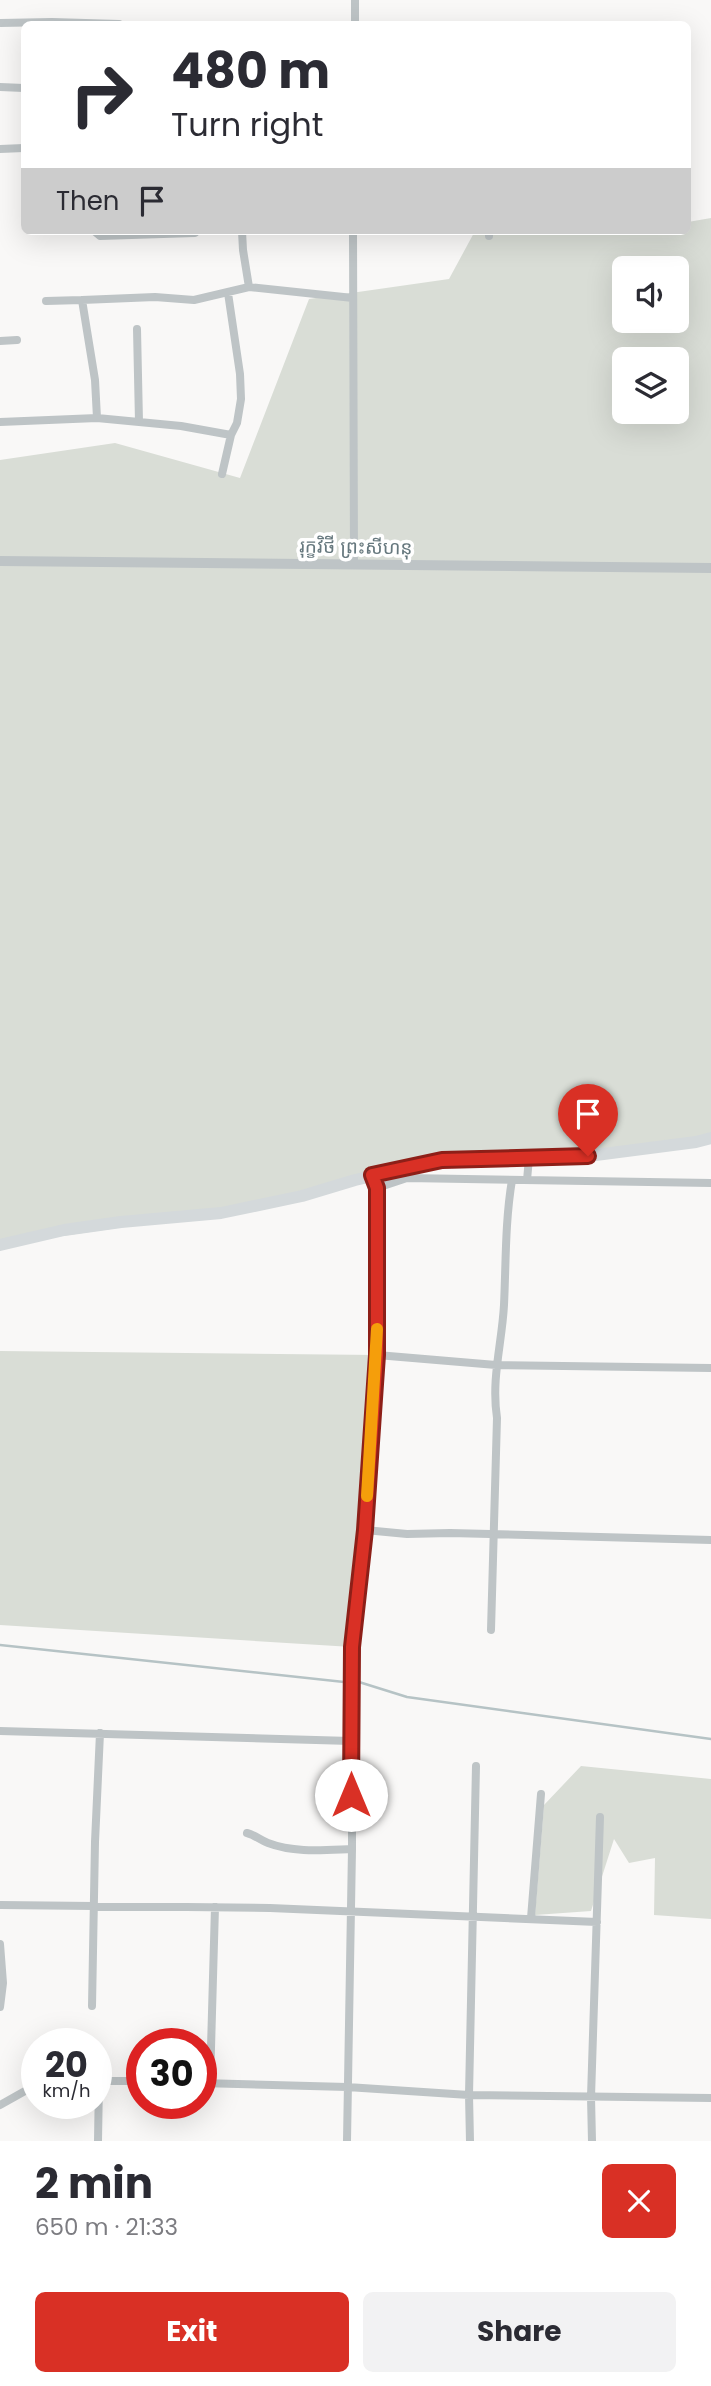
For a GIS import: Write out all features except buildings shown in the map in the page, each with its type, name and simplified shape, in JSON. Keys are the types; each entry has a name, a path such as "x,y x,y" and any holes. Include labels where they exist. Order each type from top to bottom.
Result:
{"main road":[{"path":"0,1245 64,1230 221,1213 374,1182 442,1160 588,1156 711,1138"}],"street":[{"path":"355,0 355,21"},
{"path":"0,23 21,23"},
{"path":"0,87 21,88"},
{"path":"0,149 21,148"},
{"path":"99,235 132,235"},
{"path":"242,235 249,287"},
{"path":"353,235 354,565"},
{"path":"46,301 155,297 194,300 249,287 353,299"},
{"path":"222,474 231,435 237,423 242,387 228,293"},
{"path":"82,300 95,380 97,418"},
{"path":"136,329 139,422"},
{"path":"0,341 17,340"},
{"path":"0,422 97,418 181,426 231,435"},
{"name":"រុក្ខវិថី ព្រះសីហនុ","path":"0,561 711,568"},
{"path":"527,1180 529,1158"},
{"path":"346,2141 352,1849 352,1647 365,1530 377,1355 374,1182 407,1178 711,1182"},
{"path":"491,1630 497,1418 494,1398 504,1307 506,1224 512,1180"},
{"path":"377,1355 496,1365 711,1368"},
{"path":"365,1530 407,1534 711,1540"},
{"path":"0,1731 351,1741"},
{"path":"92,2006 100,1733"},
{"path":"470,2141 475,1766"},
{"path":"531,1918 541,1794"},
{"path":"592,2141 600,1817"},
{"path":"247,1833 267,1843 288,1848 352,1849"},
{"path":"0,1905 215,1907 597,1922"},
{"path":"208,2028 215,1907"},
{"path":"0,1944 3,1983 0,2007"},
{"path":"217,2083 347,2087 469,2095 711,2098"},
{"path":"0,2105 21,2093"},
{"path":"98,2119 98,2141"}],"shaded area":[{"path":"711,218 711,1138 696,1142 442,1160 221,1213 0,1245 0,460 115,443 240,478 309,299 449,279 473,235 691,235 691,221"},
{"path":"0,1351 377,1355 352,1647 0,1625"},
{"path":"581,1766 711,1779 711,1919 654,1915 655,1858 629,1863 614,1839 591,1911 535,1915 544,1805"}],"waterway":[{"path":"0,1645 344,1682"},
{"path":"359,1682 407,1697 711,1739"}],"slow traffic":[{"path":"367,1496 377,1329"}],"route":[{"path":"351,1795 352,1647 365,1530 377,1355 377,1188 372,1175 442,1160 588,1156"}]}
